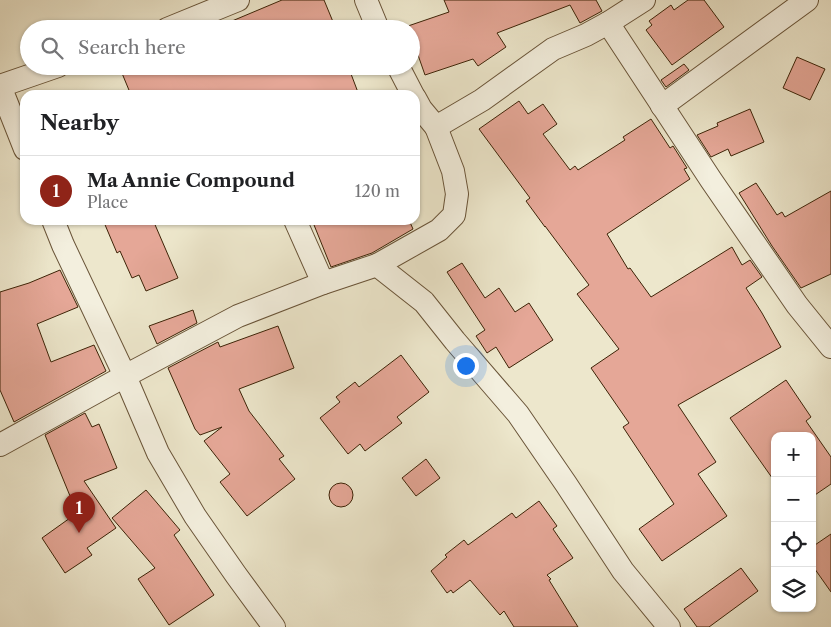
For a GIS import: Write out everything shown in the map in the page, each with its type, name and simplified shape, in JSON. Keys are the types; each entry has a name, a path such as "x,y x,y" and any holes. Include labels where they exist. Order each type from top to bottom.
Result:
{"street":[{"path":"189,20 238,0"},
{"path":"366,0 374,20"},
{"path":"436,127 482,100 553,49 586,36 644,0"},
{"path":"662,106 807,0"},
{"path":"608,24 711,180 797,305 831,347"},
{"path":"20,136 0,86 32,75"},
{"path":"403,75 410,90"},
{"path":"0,445 238,316 323,283 377,265 439,230 454,215 457,194 453,171 436,127 420,108"},
{"path":"56,225 63,245 125,376 158,453 195,516 274,627"},
{"path":"297,225 323,283"},
{"path":"377,265 424,302 518,414 623,571 669,627"}],"building":[{"path":"282,0 324,0 332,20 234,20"},
{"path":"444,0 596,0 602,11 580,23 570,5 497,33 506,47 478,66 473,59 425,75 420,61 420,22 449,12"},
{"path":"688,0 704,0 724,27 672,65 646,30 652,25 649,21 671,5 674,10"},
{"path":"797,57 825,69 810,100 783,88"},
{"path":"684,64 689,70 666,87 661,80"},
{"path":"123,75 351,75 357,90 129,90"},
{"path":"519,101 528,114 543,104 557,124 543,134 570,170 575,166 578,170 625,140 623,137 651,119 670,148 673,146 687,168 684,169 690,179 607,234 628,269 630,268 651,297 732,247 742,265 750,260 762,277 746,288 781,347 678,405 716,462 698,474 727,516 662,561 639,529 674,504 623,427 629,423 591,368 619,349 577,294 589,285 526,201 530,198 479,129"},
{"path":"750,109 764,142 731,156 728,149 711,157 697,135 718,126 717,123"},
{"path":"756,183 777,215 782,212 785,217 831,191 831,274 801,288 739,193"},
{"path":"105,225 155,225 178,278 146,291 139,275 132,278 120,251 117,253"},
{"path":"314,225 411,225 413,229 372,253 331,267"},
{"path":"462,263 485,298 499,288 515,312 529,303 553,340 509,368 496,347 487,353 476,336 485,330 447,272"},
{"path":"60,270 78,307 37,324 51,362 94,345 106,371 14,422 0,390 0,292 29,283"},
{"path":"193,310 197,323 157,344 149,326"},
{"path":"278,326 294,368 239,389 249,411 284,456 279,459 295,479 247,516 220,482 230,474 204,441 222,427 200,435 195,429 168,368 218,342 220,347"},
{"path":"401,355 429,392 397,417 402,423 365,451 360,444 348,454 320,418 340,402 336,397 355,382 359,387"},
{"path":"786,380 811,417 806,421 814,432 771,432 771,476 730,418"},
{"path":"85,413 92,427 99,424 117,468 84,481 116,528 87,548 92,555 65,573 42,538 77,513 45,435"},
{"path":"816,435 831,457 831,484 816,494"},
{"path":"426,459 440,478 416,496 402,478"},
{"path":"341,483 350,486 353,495 350,504 341,507 332,504 329,495 332,486"},
{"path":"146,490 180,530 174,535 214,595 169,625 138,579 155,568 112,518"},
{"path":"539,501 557,526 553,529 573,558 547,575 578,627 514,627 504,611 500,615 470,580 453,593 451,590 447,593 431,571 447,557 445,555 464,540 468,545 512,513 516,518"},
{"path":"831,534 831,592 816,571 816,544"},
{"path":"741,568 758,591 709,627 697,627 684,609"}],"place":[{"name":"Ma Annie Compound","path":"79,533"}]}
